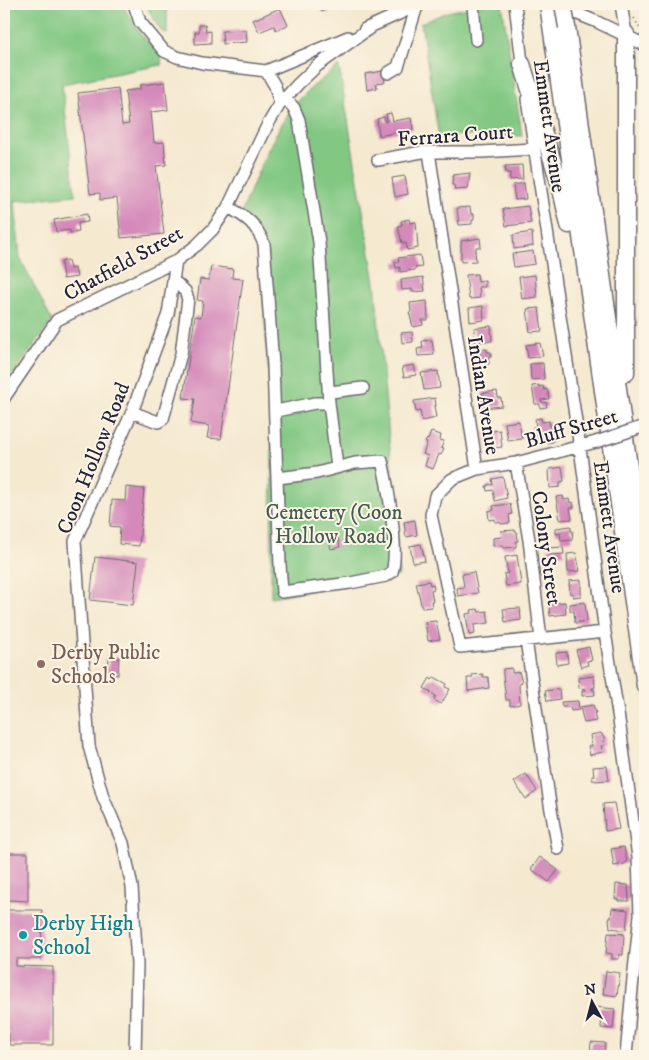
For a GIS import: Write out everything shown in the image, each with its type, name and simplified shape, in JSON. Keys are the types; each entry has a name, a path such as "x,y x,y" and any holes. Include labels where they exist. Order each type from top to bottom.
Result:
{"highway":[{"path":"563,4 645,580"},
{"path":"550,8 645,686"},
{"path":"626,34 625,364 629,413 630,472"},
{"path":"522,64 560,185 570,230 583,314 605,397"}],"street":[{"path":"134,4 140,22 164,51 177,57 202,63 266,71 419,5"},
{"path":"473,4 476,40"},
{"name":"Emmett Avenue","path":"515,4 534,149 580,448 638,857 640,915 626,1056"},
{"path":"621,4 626,34"},
{"path":"388,73 398,67 419,5"},
{"path":"550,8 573,11 626,34 645,45"},
{"name":"Chatfield Street","path":"4,398 57,320 176,261 197,245 213,228 228,207 268,124 282,101 317,66 371,27"},
{"path":"266,71 282,101 294,108 299,120 315,211 329,398 338,467"},
{"name":"Ferrara Court","path":"378,160 428,152 482,152 534,149"},
{"name":"Indian Avenue","path":"428,152 477,470 452,479 435,496 431,515 460,647 526,640"},
{"path":"228,207 252,221 264,244 276,411 280,565 282,592 386,576 392,572 394,566 394,547 388,486 382,461 369,461 317,473 278,478"},
{"name":"Coon Hollow Road","path":"135,1056 137,964 132,887 123,843 103,797 89,746 75,541 132,412 168,314 176,261"},
{"path":"132,412 158,422 163,419 181,354 188,299 185,291 174,282"},
{"path":"276,411 315,403 363,388"},
{"name":"Bluff Street","path":"477,470 580,448 645,426"},
{"name":"Colony Street","path":"516,463 529,540 541,639"},
{"path":"558,849 526,640 605,632"}],"path":[{"path":"633,16 639,27 645,31"}],"green space":[{"path":"4,4 122,4 141,35 162,55 161,65 62,84 75,195 15,201 20,258 52,321 21,363 4,395"},
{"path":"145,4 167,4 167,34 161,31"},
{"path":"488,4 502,4 522,136 459,135 439,138 421,23 447,12"},
{"name":"Cemetery (Coon Hollow Road)","path":"339,66 375,283 392,471 399,576 271,597 272,426 262,275 257,242 240,216 273,140 290,112 309,90"}],"building":[{"path":"317,4 339,4 322,12"},
{"path":"280,8 288,25 276,30 274,26 259,32 253,20"},
{"path":"199,25 205,25 206,32 211,31 211,43 195,44 195,32 199,32"},
{"path":"246,30 247,42 223,44 222,31"},
{"path":"383,71 385,82 376,83 377,88 367,90 365,74"},
{"path":"165,82 168,110 151,112 154,143 164,142 166,165 156,166 164,234 121,238 117,198 100,200 100,193 90,194 78,93 118,88 122,125 129,124 125,91 140,89 140,85"},
{"path":"391,113 393,121 411,118 413,129 379,136 377,119 384,117 385,122 387,121 386,114"},
{"path":"522,165 523,179 510,180 510,173 506,173 505,166"},
{"path":"470,173 468,189 455,190 454,185 452,185 453,175"},
{"path":"405,176 408,194 395,197 392,178"},
{"path":"524,183 526,199 515,200 513,185"},
{"path":"528,206 531,223 506,226 503,209"},
{"path":"470,207 471,214 474,214 472,224 459,225 457,208"},
{"path":"87,214 88,222 78,223 79,232 70,233 70,230 56,232 54,220"},
{"path":"409,219 410,223 416,222 418,248 407,250 406,243 402,243 398,226 402,225 401,221"},
{"path":"532,232 533,246 514,249 513,235"},
{"path":"480,238 481,247 476,247 475,251 476,261 461,262 461,241"},
{"path":"533,251 535,264 514,267 512,254"},
{"path":"420,255 422,267 400,272 400,267 396,268 395,262 399,262 398,258"},
{"path":"68,260 70,269 75,268 77,277 63,279 61,262"},
{"path":"211,266 233,269 232,278 243,279 221,439 207,438 209,426 191,423 195,399 183,398 195,316 201,317 203,301 197,300 200,279 209,280"},
{"path":"477,274 478,282 485,281 485,287 479,287 480,298 469,299 466,275"},
{"path":"535,275 537,297 522,299 519,277"},
{"path":"423,277 425,291 412,292 412,289 402,290 401,280"},
{"path":"427,301 428,320 422,320 423,325 413,327 409,312 411,312 410,303"},
{"path":"483,306 484,320 470,322 469,308"},
{"path":"539,308 542,331 530,332 527,309"},
{"path":"491,326 492,341 475,342 474,328"},
{"path":"412,332 413,342 402,343 401,333"},
{"path":"432,340 434,355 418,356 417,349 423,348 422,341"},
{"path":"540,343 543,356 528,358 526,345"},
{"path":"487,349 487,352 491,352 491,357 488,357 489,364 476,365 475,350"},
{"path":"543,363 544,379 531,380 530,364"},
{"path":"414,365 416,375 404,377 402,367"},
{"path":"438,371 440,388 424,390 421,373"},
{"path":"539,385 539,387 543,386 544,390 547,389 549,399 541,400 542,403 546,402 547,407 540,408 540,404 535,404 532,386"},
{"path":"497,391 498,398 501,398 502,406 484,408 482,393"},
{"path":"435,398 436,418 422,421 420,411 416,412 414,401"},
{"path":"541,418 542,422 549,421 553,442 539,444 537,434 534,434 535,419"},
{"path":"519,421 522,439 508,441 505,423"},
{"path":"500,430 502,447 487,449 484,432"},
{"path":"431,432 441,435 440,440 444,441 441,448 444,449 441,455 439,454 433,469 425,466 428,456 423,454 427,443 425,442 428,440"},
{"path":"562,467 564,481 560,482 560,487 550,488 549,469"},
{"path":"503,477 507,498 495,501 493,490 487,491 486,486 488,484 493,485 492,479"},
{"path":"126,487 144,489 139,546 119,544 120,527 110,526 112,500 125,501"},
{"path":"563,496 564,500 569,499 570,503 573,502 574,508 570,508 572,519 560,520 556,497"},
{"path":"510,504 512,514 509,515 510,523 501,524 500,522 495,522 495,519 489,520 488,511 494,510 493,506"},
{"path":"415,520 417,535 406,537 404,522"},
{"path":"571,526 571,531 573,531 572,540 561,541 560,533 556,534 556,528"},
{"path":"515,530 518,541 516,541 516,547 503,548 502,545 493,546 493,538 502,537 501,531"},
{"path":"338,538 340,547 331,549 329,540"},
{"path":"421,544 425,561 413,563 410,546"},
{"path":"563,547 564,554 549,555 548,548"},
{"path":"576,553 580,571 568,572 567,554"},
{"path":"517,555 521,584 506,586 504,574 508,573 505,557"},
{"path":"95,557 138,562 133,605 90,600"},
{"path":"474,572 478,593 458,596 457,588 464,587 462,574"},
{"path":"581,580 581,596 573,597 573,593 570,594 569,581"},
{"path":"429,581 430,585 433,584 434,589 431,590 432,607 422,608 416,583"},
{"path":"565,602 566,614 550,616 549,604"},
{"path":"585,602 587,621 575,623 574,611 570,611 570,604"},
{"path":"520,608 521,620 505,622 503,609"},
{"path":"478,609 479,612 487,611 489,623 474,625 475,634 469,635 466,614 472,613 471,610"},
{"path":"436,621 440,639 428,641 425,622"},
{"path":"589,647 592,660 587,661 588,665 581,667 576,650"},
{"path":"567,652 568,663 557,665 556,653"},
{"path":"109,656 119,657 118,675 108,674"},
{"path":"512,668 512,673 519,672 522,682 519,685 520,704 510,706 510,700 506,700 503,669"},
{"path":"483,674 483,677 488,677 489,688 468,691 467,678 472,678 472,675"},
{"path":"594,676 595,687 592,690 594,689 595,695 582,696 582,691 586,689 579,688 578,678"},
{"path":"434,677 447,684 445,687 450,689 441,704 434,700 436,696 424,688 430,678 432,680"},
{"path":"559,689 560,699 547,701 545,691"},
{"path":"578,701 579,710 571,711 570,707 562,707 561,702"},
{"path":"593,705 596,721 584,723 580,707"},
{"path":"601,733 605,740 603,741 604,746 601,746 603,752 590,755 588,746 592,746 590,735"},
{"path":"607,766 609,780 592,780 592,776 594,776 593,767"},
{"path":"526,774 537,791 526,799 514,782"},
{"path":"614,803 619,829 605,831 603,804"},
{"path":"624,847 627,862 614,866 611,849"},
{"name":"Derby High School","path":"4,853 28,853 28,901 8,900 8,910 42,910 41,959 16,959 16,966 53,967 53,1045 9,1045 9,1033 4,1033"},
{"path":"540,857 558,870 549,882 531,869"},
{"path":"616,884 628,885 629,901 615,899"},
{"path":"612,908 628,910 626,930 610,928 609,918 611,918"},
{"path":"608,933 624,934 623,955 619,955 619,959 612,959 612,954 606,953"},
{"path":"606,971 620,973 617,996 603,994"},
{"path":"596,1007 615,1009 613,1029 601,1028 602,1015 596,1014"},
{"path":"591,1042 605,1043 604,1056 590,1056"}],"place":[{"name":"Derby Public Schools","path":"41,664"},
{"name":"Derby High School","path":"23,935"}]}
